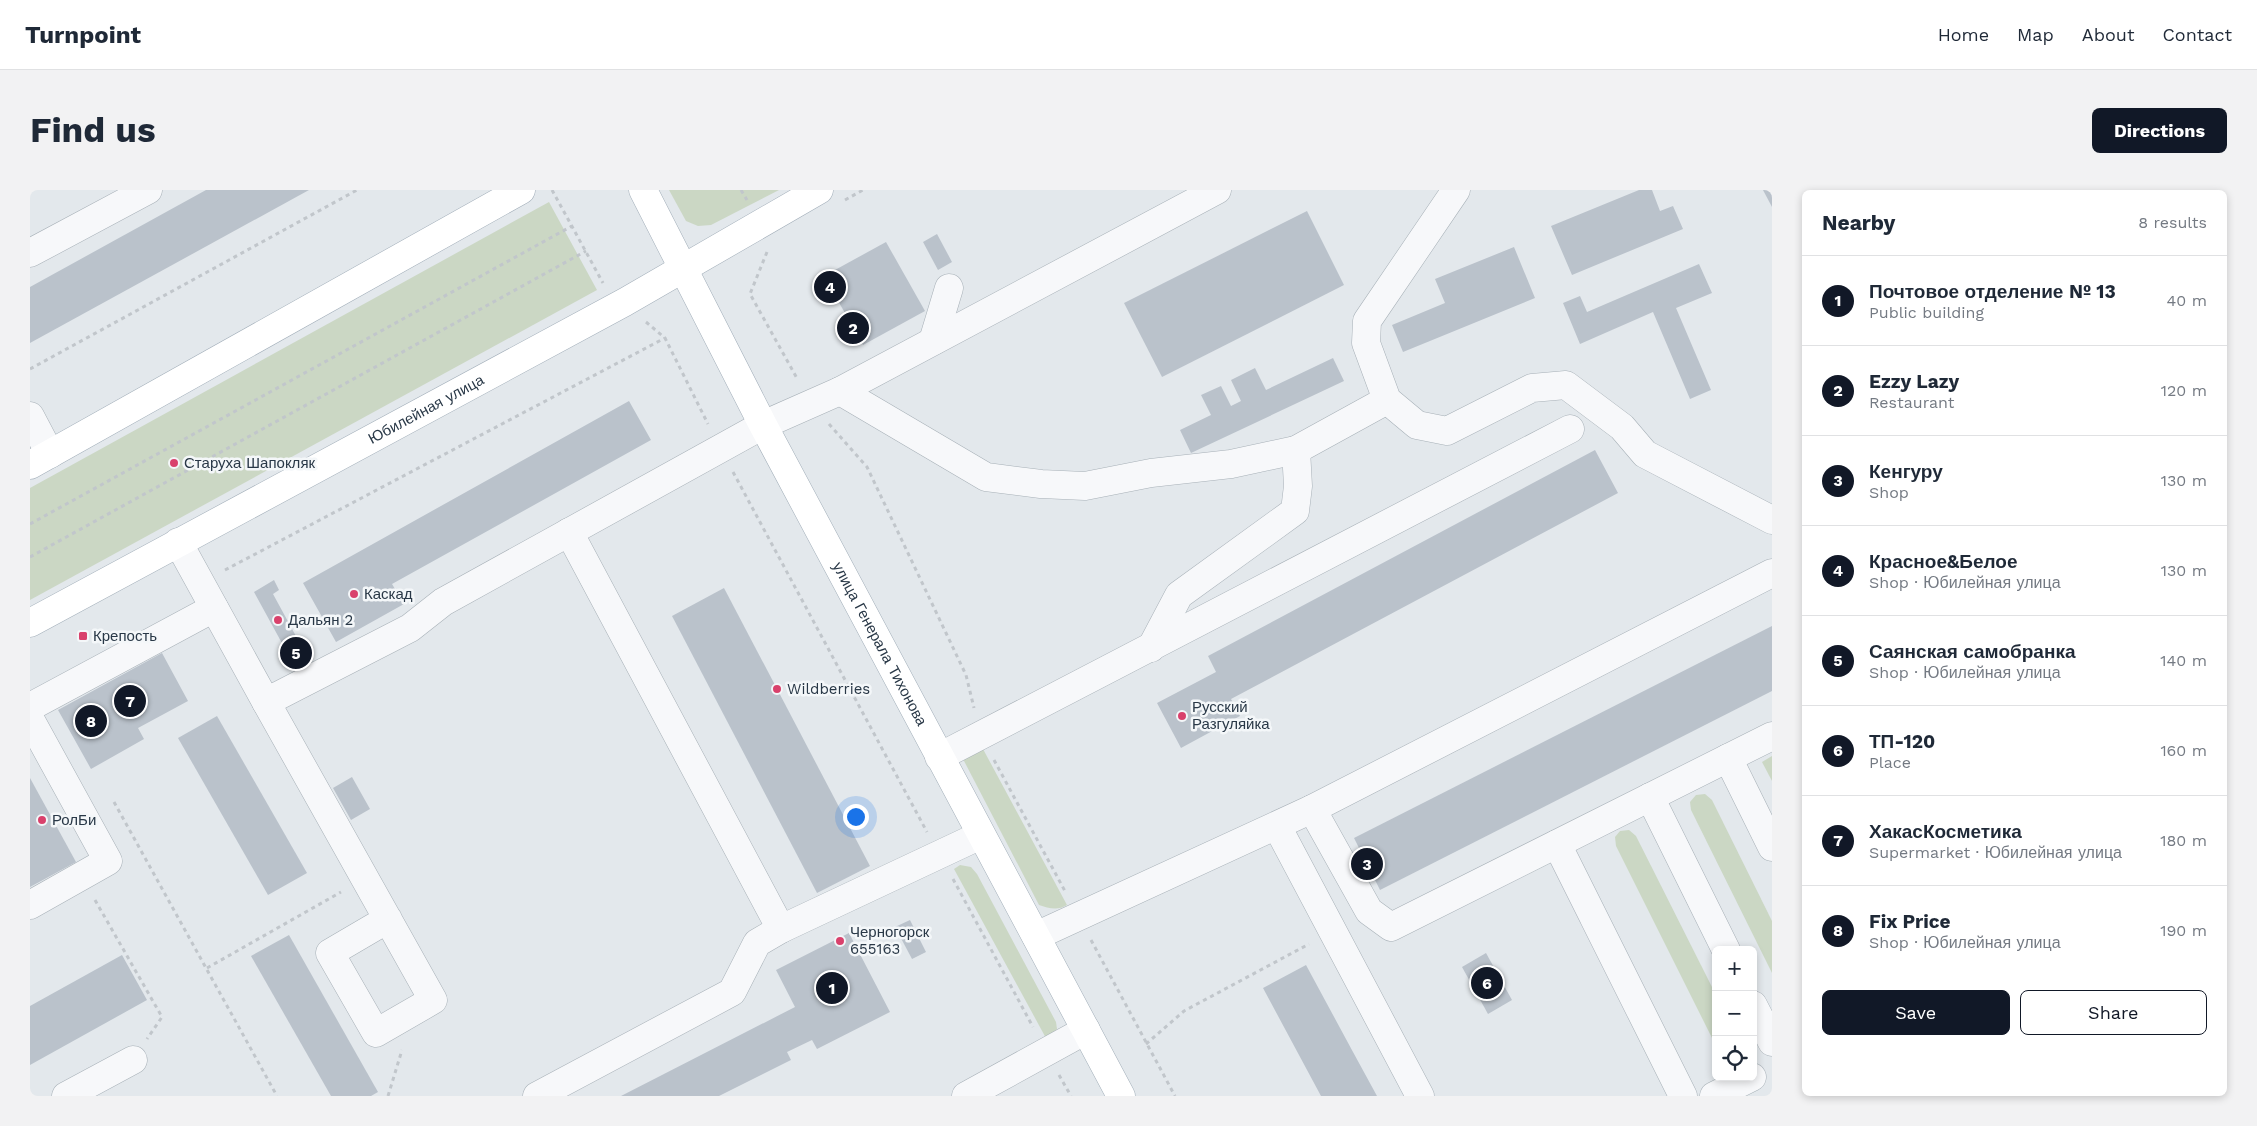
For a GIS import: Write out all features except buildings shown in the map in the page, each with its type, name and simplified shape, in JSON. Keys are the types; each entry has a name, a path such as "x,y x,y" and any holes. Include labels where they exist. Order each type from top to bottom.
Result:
{"main road":[{"path":"40,459 522,190"},
{"name":"улица Генерала Тихонова","path":"643,190 763,425 1121,1096"},
{"name":"Юбилейная улица","path":"30,623 625,302 819,190"}],"lane":[{"path":"30,253 148,190"},
{"path":"266,702 410,628 443,602 763,425 840,391 1218,190"},
{"path":"1456,190 1367,320 1366,343 1386,400 1417,425 1446,431 1532,388 1566,385 1622,427 1645,454 1772,520"},
{"path":"933,341 949,288"},
{"path":"840,391 986,477 1032,483 1084,486 1151,473 1231,464 1296,450 1386,400"},
{"path":"30,416 40,459"},
{"path":"939,757 1570,429"},
{"path":"1151,648 1179,595 1295,511 1298,486 1296,450"},
{"path":"569,532 781,929"},
{"path":"178,542 434,1000 376,1033 330,953 388,919"},
{"path":"1036,936 1312,809 1772,573"},
{"path":"30,707 214,608"},
{"path":"30,719 108,861 30,905"},
{"path":"1312,809 1369,911 1391,926 1772,736"},
{"path":"1728,758 1772,847"},
{"path":"1650,797 1724,946"},
{"path":"1277,826 1420,1096"},
{"path":"537,1096 732,992 757,943 781,929 981,835"},
{"path":"1557,844 1683,1096"},
{"path":"1757,1013 1772,1042"},
{"path":"966,1096 1086,1030"},
{"path":"66,1096 132,1060"},
{"path":"1757,1075 1772,1068"},
{"path":"1714,1096 1745,1081"}],"path":[{"path":"30,370 357,190"},
{"path":"552,190 606,288 625,302 665,338 720,449 1071,1096"},
{"path":"30,524 572,226"},
{"path":"30,557 586,251"},
{"path":"750,294 811,404 867,467 966,675 980,735"},
{"path":"201,583 665,338"},
{"path":"114,802 277,1096"},
{"path":"82,876 162,1017 132,1060"},
{"path":"207,968 365,879"},
{"path":"1146,1044 1184,1011 1333,931"},
{"path":"388,1096 414,1011"}],"green space":[{"path":"669,190 779,190 711,225 698,226 686,221"},
{"path":"549,202 597,290 30,600 30,488"},
{"path":"983,749 1067,905 1064,907 1053,908 1039,905 963,759"},
{"path":"1772,756 1772,781 1762,762"},
{"path":"1705,794 1712,800 1772,921 1772,973 1691,810 1690,802 1696,795"},
{"path":"1629,830 1636,836 1712,987 1712,1038 1616,846 1615,837 1620,831"},
{"path":"960,865 971,867 977,874 1056,1022 1057,1029 1047,1040 954,869"}],"place":[{"name":"Красное&Белое","path":"830,287"},
{"name":"Ezzy Lazy","path":"853,328"},
{"name":"Старуха Шапокляк","path":"174,463"},
{"name":"Каскад","path":"354,594"},
{"name":"Дальян 2","path":"278,620"},
{"name":"Крепость","path":"83,636"},
{"name":"Саянская самобранка","path":"296,653"},
{"name":"Wildberries","path":"777,689"},
{"name":"ХакасКосметика","path":"130,701"},
{"name":"Русский Разгуляйка","path":"1182,716"},
{"name":"Fix Price","path":"91,721"},
{"name":"РолБи","path":"42,820"},
{"name":"Кенгуру","path":"1367,864"},
{"name":"Черногорск 655163","path":"840,941"},
{"name":"ТП-120","path":"1487,983"},
{"name":"Почтовое отделение № 13","path":"832,988"}]}
